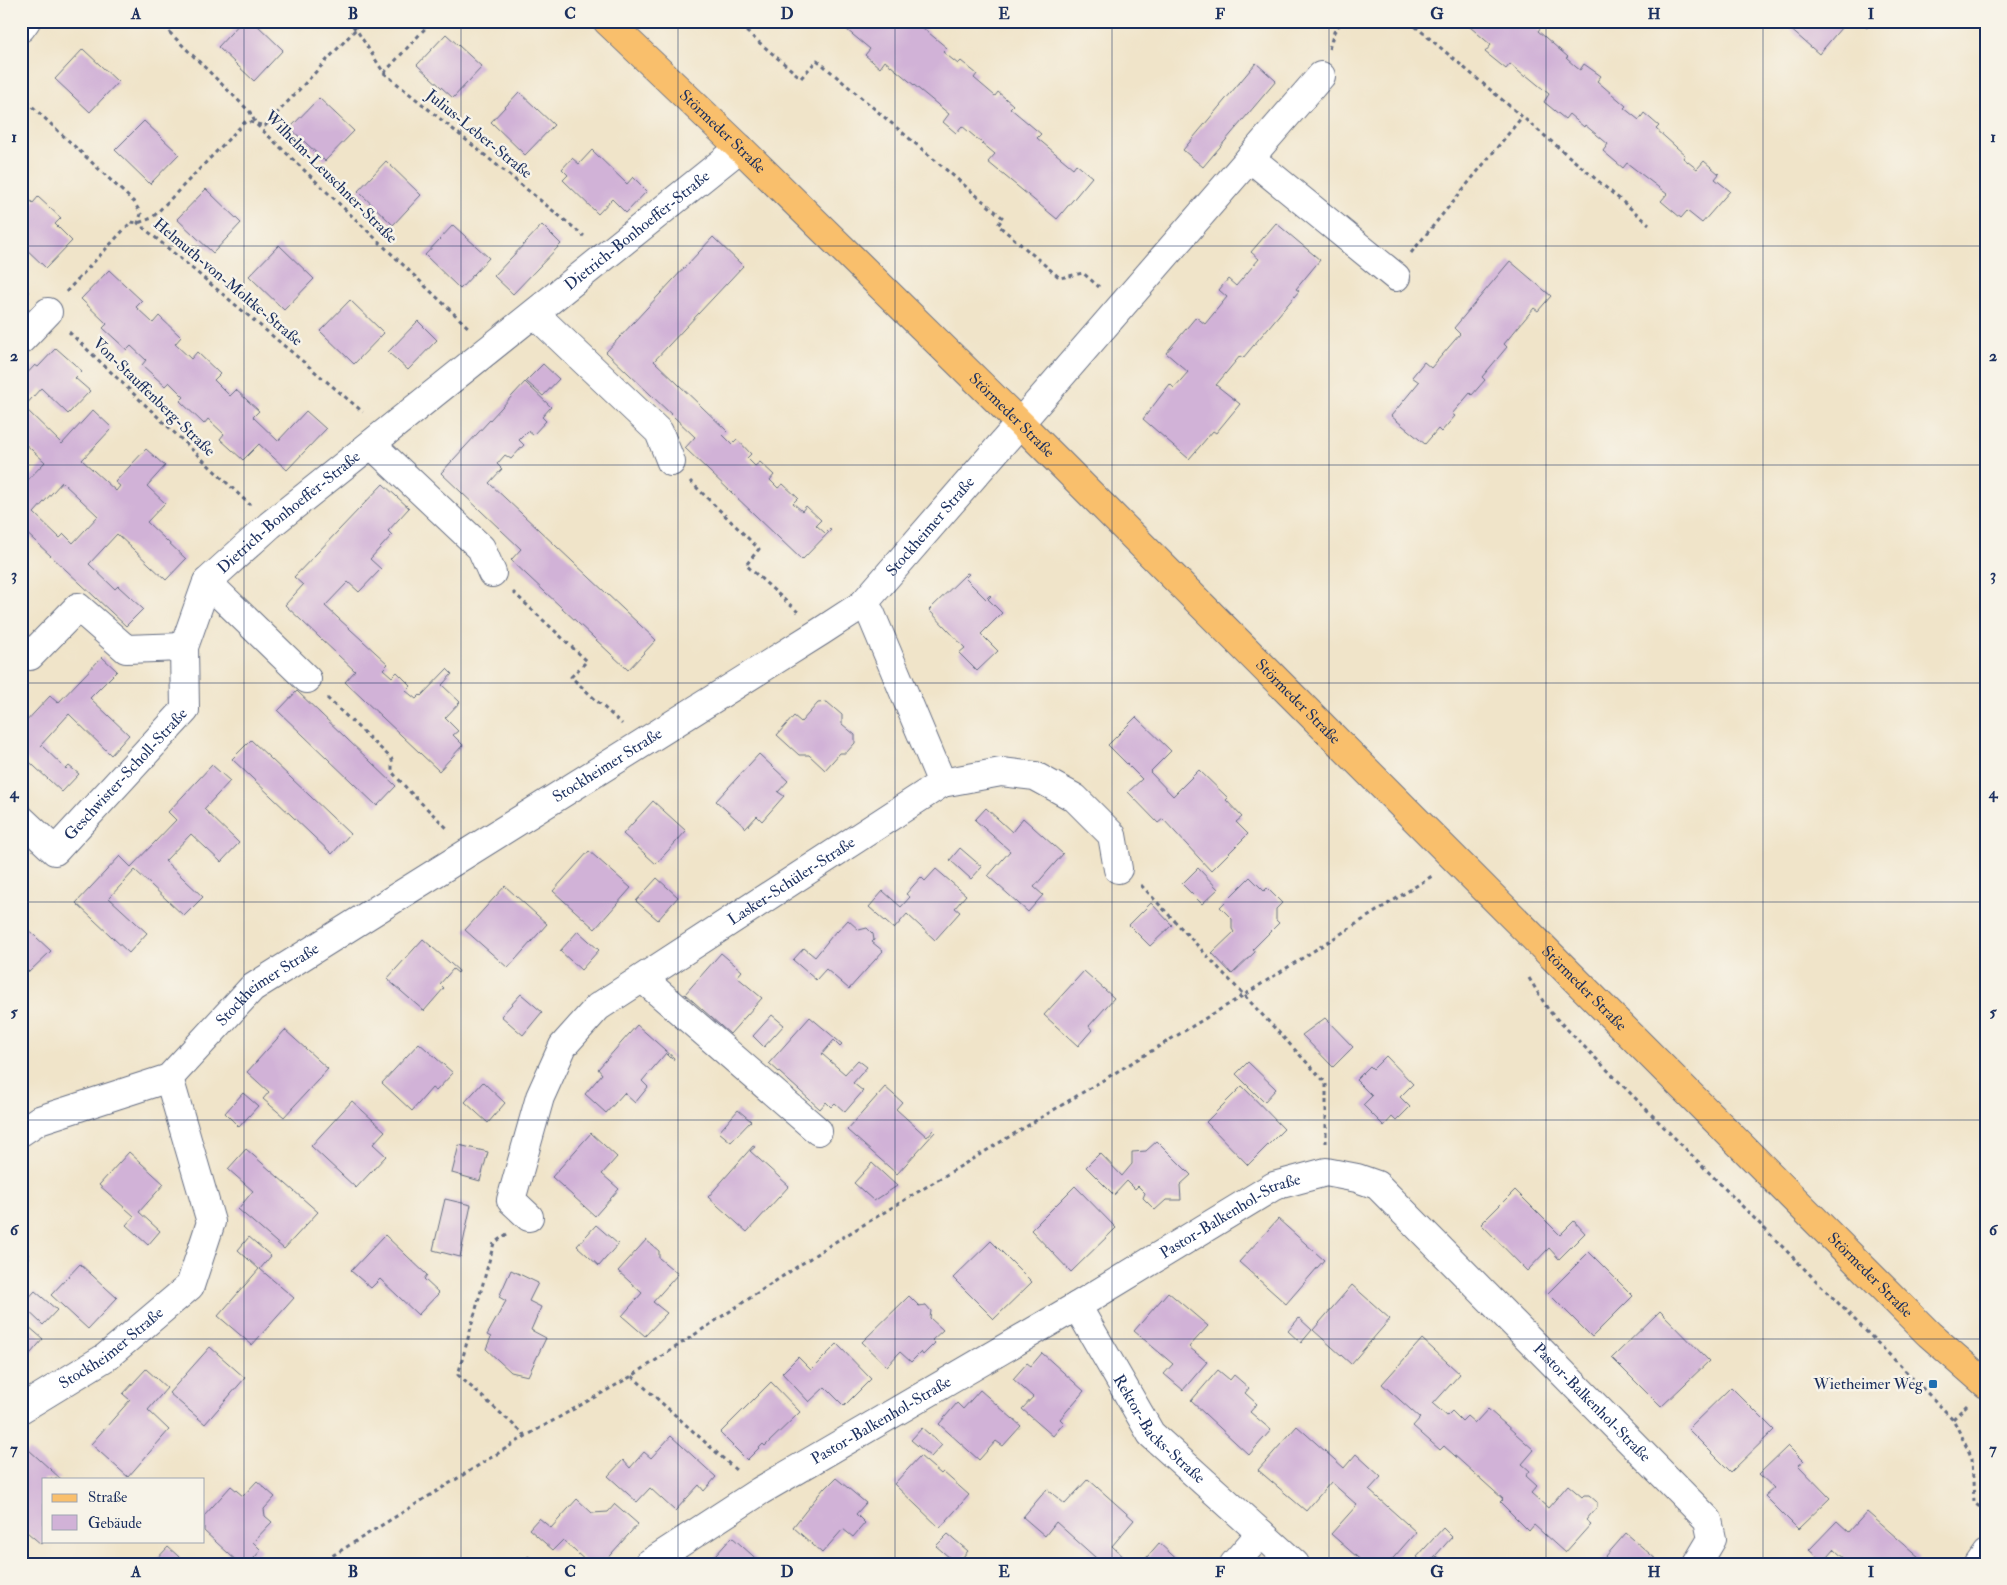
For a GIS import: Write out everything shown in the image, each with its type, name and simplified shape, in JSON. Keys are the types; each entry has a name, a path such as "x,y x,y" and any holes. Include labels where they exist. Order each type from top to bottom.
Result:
{"main road":[{"name":"Störmeder Straße","path":"607,21 740,148 1021,424 1928,1334 1986,1384"}],"street":[{"path":"21,28 26,21"},
{"name":"Stockheimer Straße","path":"21,1132 39,1120 169,1078 252,988 863,604 1321,76"},
{"name":"Dietrich-Bonhoeffer-Straße","path":"184,647 207,582 270,525 740,148"},
{"path":"1250,158 1394,276"},
{"path":"21,340 48,312"},
{"path":"535,314 659,432 671,462"},
{"name":"Dietrich-Bonhoeffer-Straße","path":"372,445 481,548 492,573"},
{"name":"Dietrich-Bonhoeffer-Straße","path":"207,582 307,679"},
{"path":"863,604 870,614 942,783"},
{"path":"21,648 30,656 78,607 126,649 184,647"},
{"name":"Geschwister-Scholl-Straße","path":"21,819 55,851 184,710 184,647"},
{"name":"Lasker-Schüler-Straße","path":"529,1218 511,1200 540,1097 563,1046 598,1008 942,783 1001,772 1035,776 1075,798 1112,835 1118,869"},
{"path":"643,979 818,1131"},
{"name":"Stockheimer Straße","path":"21,1409 106,1357 190,1286 211,1222 169,1078"},
{"name":"Pastor-Balkenhol-Straße","path":"648,1564 760,1492 1077,1306 1274,1186 1326,1172 1357,1178 1377,1185 1708,1520 1712,1539 1697,1564"},
{"name":"Rektor-Backs-Straße","path":"1077,1306 1151,1434 1295,1564"},
{"path":"1234,1564 1261,1533"},
{"path":"1978,1564 1986,1554"}],"path":[{"name":"Wilhelm-Leuschner-Straße","path":"158,21 250,112 256,124 490,348"},
{"name":"Julius-Leber-Straße","path":"347,21 356,29 384,73 608,255"},
{"path":"384,73 432,21"},
{"path":"734,21 802,78 817,60 1003,218 998,225 1060,278 1082,273 1123,306"},
{"path":"1409,21 1649,224"},
{"path":"48,312 131,222 138,223 152,218 246,121 265,126 356,29"},
{"name":"Helmuth-von-Moltke-Straße","path":"21,96 134,202 141,214 138,223 374,422 372,445"},
{"path":"1394,276 1522,117"},
{"name":"Von-Stauffenberg-Straße","path":"21,286 270,525"},
{"path":"671,462 759,549 746,565 820,632"},
{"path":"492,573 587,661 570,677 642,742"},
{"path":"307,679 392,759 392,772 471,851"},
{"path":"1118,869 1141,884 1326,1083 1326,1172"},
{"path":"319,1564 526,1436 632,1376 830,1245 1244,996 1430,878"},
{"path":"1531,980 1549,1011 1953,1419 1972,1458 1974,1502 1986,1511"},
{"path":"526,1436 458,1375 494,1243 529,1218"},
{"path":"632,1376 760,1492"}],"building":[{"path":"242,21 253,21 283,50 254,81 218,47"},
{"path":"844,21 912,21 917,23 947,48 943,52 958,64 961,61 977,74 974,78 995,96 998,92 1013,105 1010,108 1041,134 1037,138 1073,168 1076,164 1092,177 1057,219 988,162 995,154 962,126 956,133 943,122 949,114 885,61 880,68 865,55 870,49 841,25"},
{"path":"1463,21 1536,21 1542,26 1538,31 1568,57 1566,58 1576,67 1580,70 1584,64 1601,76 1597,81 1626,106 1624,108 1639,120 1644,113 1659,126 1656,129 1685,155 1683,158 1697,169 1704,161 1719,174 1715,179 1730,191 1702,223 1687,211 1681,218 1661,201 1667,194 1627,163 1623,168 1603,151 1608,144 1585,125 1584,127 1569,114 1565,119 1544,102 1549,94 1526,75 1525,77 1510,64 1506,69 1485,52 1491,45"},
{"path":"1781,21 1847,21 1819,54"},
{"path":"1858,21 1873,21 1867,28"},
{"path":"446,34 482,67 453,98 417,65"},
{"path":"83,49 118,82 90,112 55,79"},
{"path":"1256,63 1276,81 1203,167 1183,150"},
{"path":"519,92 554,125 525,155 491,122"},
{"path":"319,98 354,131 325,161 290,128"},
{"path":"144,121 179,154 150,184 115,150"},
{"path":"592,150 627,184 633,177 647,191 626,213 612,199 598,214 563,180 568,175 562,169 572,158 579,164"},
{"path":"386,161 421,195 393,225 358,191"},
{"path":"206,189 241,223 213,253 177,219"},
{"path":"21,193 33,203 38,197 61,218 55,224 72,241 46,268 22,245 26,241 21,237"},
{"path":"1276,223 1320,260 1296,289 1299,291 1243,358 1240,356 1216,385 1240,404 1216,433 1213,431 1189,459 1143,419 1170,384 1174,388 1188,372 1166,353 1196,317 1205,324 1227,297 1219,290 1228,279 1236,286 1259,259 1251,252"},
{"path":"453,225 489,258 460,289 425,255"},
{"path":"542,225 561,244 513,294 494,276"},
{"path":"713,237 743,266 654,361 727,431 723,435 732,444 737,439 751,454 747,458 755,466 760,462 774,475 770,480 778,488 783,484 798,498 793,503 802,511 806,506 821,520 816,525 825,533 830,528 831,530 802,560 685,448 695,437 606,352"},
{"path":"279,245 314,279 284,310 249,276"},
{"path":"1510,261 1551,296 1538,311 1534,308 1504,344 1507,347 1482,377 1485,380 1472,395 1470,393 1452,414 1455,416 1441,432 1438,429 1425,444 1391,416 1419,382 1412,377 1424,362 1431,368 1460,334 1454,328"},
{"path":"109,270 142,301 136,307 153,323 159,316 181,337 175,344 191,359 197,352 220,374 214,380 230,396 236,390 259,411 253,417 278,441 306,411 326,429 287,470 259,444 243,460 220,439 224,434 208,419 204,424 180,401 184,397 169,382 165,386 142,365 146,360 131,346 127,350 103,328 107,324 81,299"},
{"path":"350,300 384,333 354,364 320,331"},
{"path":"418,321 437,340 408,370 388,352"},
{"path":"56,348 82,371 75,378 90,391 68,414 41,388 24,407 62,444 93,410 112,428 82,460 116,491 120,486 115,482 146,449 165,466 147,486 165,503 147,522 186,559 166,580 117,534 89,564 115,589 118,586 143,609 126,626 21,528 21,487 45,462 21,440 21,380 35,365 38,367","holes":["62,482 98,516 73,543 64,534 60,538 34,513"]},
{"path":"543,364 559,379 543,396 526,381"},
{"path":"525,382 551,407 542,417 546,421 533,435 528,431 519,440 524,445 511,459 505,455 497,464 502,469 489,483 656,640 628,670 511,560 521,549 441,473"},
{"path":"383,484 409,508 388,531 392,535 370,559 381,569 359,592 348,582 325,606 388,664 383,669 392,677 397,672 411,686 406,691 416,699 447,669 452,674 442,685 460,702 445,718 458,731 453,735 463,745 439,771 345,682 355,671 285,605 303,585 294,577"},
{"path":"967,573 969,574 965,578 986,599 990,595 988,599 1002,613 981,634 998,651 977,671 959,653 965,648 929,610"},
{"path":"102,657 117,671 90,698 129,735 111,755 69,714 41,745 66,769 69,766 79,774 62,792 21,754 21,727 50,696 58,703"},
{"path":"297,691 396,786 377,806 278,711"},
{"path":"827,702 842,715 842,724 855,735 855,743 846,753 840,753 825,770 809,755 799,755 777,735 794,716 801,722 818,703"},
{"path":"1136,717 1171,751 1150,772 1173,796 1199,770 1228,798 1226,800 1242,817 1236,822 1248,834 1211,871 1163,819 1158,823 1128,792 1142,779 1108,745"},
{"path":"251,740 350,834 332,854 232,759"},
{"path":"759,754 788,781 778,792 784,796 762,821 757,816 746,828 716,801"},
{"path":"212,765 230,781 204,809 239,843 221,862 191,834 165,861 203,897 184,916 135,870 109,898 147,933 129,953 76,903 120,856 131,867 176,820 168,812"},
{"path":"653,801 686,831 656,864 623,834"},
{"path":"986,808 1012,832 1023,818 1063,854 1034,887 1043,895 1028,912 988,876 1010,851 975,820"},
{"path":"960,848 982,867 971,879 950,860"},
{"path":"589,851 631,888 595,929 553,891"},
{"path":"1198,868 1218,889 1202,904 1182,884"},
{"path":"936,869 966,895 955,908 960,912 935,940 907,914 894,929 869,907 883,891 901,907 910,897 906,894 921,877 925,881"},
{"path":"1250,877 1264,891 1267,888 1282,903 1276,909 1276,920 1279,923 1253,949 1255,952 1232,974 1212,953 1234,932 1232,929 1232,919 1220,907"},
{"path":"657,878 678,897 658,920 636,901"},
{"path":"505,886 547,924 508,968 465,930"},
{"path":"1151,903 1172,925 1150,946 1129,925"},
{"path":"848,920 859,930 867,928 873,934 874,940 872,942 883,951 849,989 826,969 816,980 793,960 804,948 815,957 836,931"},
{"path":"21,923 51,951 29,972 21,964"},
{"path":"578,931 599,950 581,970 560,951"},
{"path":"423,939 459,971 458,973 453,969 440,984 444,988 424,1011 387,979"},
{"path":"721,953 742,971 737,977 762,998 730,1034 685,994"},
{"path":"1084,971 1114,998 1089,1026 1092,1030 1078,1046 1044,1015"},
{"path":"521,994 542,1012 523,1035 501,1016"},
{"path":"772,1015 784,1025 764,1047 753,1036"},
{"path":"810,1017 842,1044 840,1046 834,1040 822,1054 845,1074 858,1060 867,1067 853,1083 863,1091 845,1112 835,1103 831,1107 826,1102 820,1109 769,1063"},
{"path":"1325,1018 1353,1047 1333,1067 1302,1035"},
{"path":"637,1025 674,1058 673,1060 666,1053 642,1081 648,1087 635,1103 624,1093 606,1113 585,1094 602,1074 598,1069"},
{"path":"285,1030 328,1069 284,1117 263,1099 269,1092 247,1072"},
{"path":"419,1043 453,1073 436,1091 432,1088 412,1111 382,1083"},
{"path":"1386,1056 1413,1084 1400,1097 1410,1107 1396,1121 1392,1117 1384,1126 1363,1105 1372,1096 1356,1080 1370,1066 1373,1069"},
{"path":"1248,1062 1276,1089 1264,1102 1236,1074"},
{"path":"483,1082 505,1103 488,1123 465,1102"},
{"path":"1242,1086 1284,1129 1248,1165 1206,1122"},
{"path":"885,1087 902,1102 896,1109 927,1137 933,1130 935,1132 897,1174 847,1130"},
{"path":"243,1093 258,1106 239,1127 225,1113"},
{"path":"352,1101 385,1131 373,1144 386,1156 356,1188 311,1146"},
{"path":"738,1110 751,1121 731,1142 719,1132"},
{"path":"591,1133 617,1157 602,1174 619,1189 595,1216 552,1177"},
{"path":"1157,1141 1191,1175 1180,1185 1181,1200 1166,1200 1155,1210 1143,1198 1145,1193 1138,1186 1135,1189 1127,1181 1114,1195 1086,1167 1100,1153 1122,1176 1132,1164 1132,1152 1146,1151"},
{"path":"459,1145 488,1152 480,1181 452,1173"},
{"path":"753,1146 755,1147 750,1151 789,1186 747,1232 708,1197"},
{"path":"246,1149 318,1212 284,1249 238,1209 253,1191 228,1169"},
{"path":"129,1152 164,1184 139,1212 160,1231 148,1245 126,1225 134,1216 99,1185"},
{"path":"872,1163 897,1186 874,1201 854,1183"},
{"path":"1075,1186 1116,1228 1071,1272 1031,1230"},
{"path":"1515,1190 1560,1235 1574,1221 1585,1233 1559,1259 1549,1248 1527,1271 1481,1224"},
{"path":"445,1199 471,1205 460,1257 433,1250"},
{"path":"1278,1219 1324,1260 1286,1304 1239,1262"},
{"path":"596,1225 618,1244 599,1266 577,1246"},
{"path":"385,1235 427,1275 424,1279 439,1293 418,1315 380,1279 371,1288 351,1271"},
{"path":"249,1237 271,1256 260,1269 294,1298 252,1345 218,1316 259,1269 238,1250"},
{"path":"646,1240 659,1251 659,1258 678,1274 653,1302 667,1313 645,1336 622,1316 642,1293 618,1271"},
{"path":"991,1241 1032,1282 994,1319 953,1278"},
{"path":"21,1248 30,1256 21,1266"},
{"path":"1589,1252 1633,1296 1592,1337 1548,1293"},
{"path":"80,1264 117,1298 88,1329 51,1295"},
{"path":"511,1270 538,1283 529,1301 541,1307 531,1330 546,1338 528,1376 511,1372 486,1349 491,1337 487,1335 506,1301 499,1297"},
{"path":"1352,1285 1390,1319 1351,1364 1313,1330"},
{"path":"35,1291 57,1310 43,1325 22,1305"},
{"path":"1168,1292 1208,1326 1189,1347 1207,1362 1183,1390 1164,1374 1173,1364 1134,1331"},
{"path":"909,1296 919,1306 926,1305 931,1311 930,1318 943,1330 932,1340 935,1343 923,1355 921,1352 911,1362 900,1352 887,1366 862,1342"},
{"path":"1660,1311 1709,1361 1661,1407 1612,1358"},
{"path":"1299,1318 1312,1330 1301,1343 1288,1331"},
{"path":"21,1320 43,1339 24,1361 21,1358"},
{"path":"1422,1339 1460,1374 1433,1404 1447,1416 1452,1411 1462,1421 1467,1416 1475,1423 1488,1409 1534,1450 1522,1464 1530,1471 1526,1476 1537,1486 1531,1493 1548,1508 1568,1485 1582,1497 1589,1495 1597,1502 1597,1507 1586,1520 1591,1524 1565,1553 1534,1525 1529,1531 1500,1502 1503,1499 1444,1446 1440,1450 1413,1426 1420,1418 1382,1384"},
{"path":"837,1344 871,1379 844,1406 825,1387 809,1402 782,1373 798,1357 811,1370"},
{"path":"210,1347 245,1378 205,1424 169,1393"},
{"path":"1042,1353 1084,1391 1060,1419 1064,1423 1053,1436 1022,1409 1033,1397 1013,1379 1027,1363 1031,1366"},
{"path":"146,1369 167,1388 148,1410 169,1430 128,1477 91,1444 130,1400 123,1394"},
{"path":"1218,1370 1230,1380 1234,1375 1249,1388 1245,1393 1257,1404 1250,1412 1271,1430 1249,1455 1191,1401"},
{"path":"771,1382 800,1412 765,1446 763,1444 747,1460 720,1433"},
{"path":"1731,1387 1774,1430 1731,1472 1688,1429"},
{"path":"980,1390 1021,1426 1003,1446 996,1441 979,1460 939,1424 957,1403 963,1409"},
{"path":"1297,1426 1344,1468 1356,1454 1381,1477 1369,1490 1416,1532 1388,1564 1365,1564 1331,1534 1357,1505 1331,1482 1306,1511 1258,1470"},
{"path":"922,1428 942,1445 931,1457 911,1440"},
{"path":"671,1436 716,1477 704,1491 699,1485 675,1511 650,1488 637,1502 608,1476 623,1460 630,1468 644,1452 651,1458"},
{"path":"1788,1446 1803,1461 1798,1465 1830,1498 1798,1529 1765,1496 1774,1488 1759,1474"},
{"path":"29,1450 60,1478 42,1478 43,1542 41,1544 21,1527 21,1458"},
{"path":"920,1456 941,1474 943,1472 969,1495 940,1528 894,1484"},
{"path":"836,1478 866,1503 856,1514 865,1523 853,1537 843,1529 822,1553 793,1527 824,1488"},
{"path":"1088,1479 1134,1520 1112,1546 1128,1561 1126,1564 1090,1564 1096,1558 1056,1522 1045,1536 1023,1517 1047,1489 1065,1504"},
{"path":"257,1481 275,1497 264,1509 265,1516 272,1522 253,1542 261,1550 249,1564 240,1564 205,1532 205,1515 231,1486 243,1496"},
{"path":"577,1499 592,1513 608,1512 615,1504 638,1524 602,1564 589,1564 563,1540 553,1550 529,1529 539,1518 551,1528"},
{"path":"1867,1512 1920,1558 1916,1564 1850,1564 1834,1549 1823,1562 1809,1550 1837,1521 1849,1532"},
{"path":"1443,1528 1452,1537 1428,1564 1425,1564 1417,1557"},
{"path":"1626,1533 1658,1561 1655,1564 1599,1564"},
{"path":"948,1534 968,1551 957,1564 936,1546"},
{"path":"732,1537 762,1564 708,1564"},
{"path":"1159,1543 1182,1564 1141,1564"},
{"path":"168,1547 187,1564 152,1564"},
{"path":"528,1556 539,1564 522,1564"},
{"path":"1437,1556 1446,1564 1430,1564"}],"place":[{"name":"Wietheimer Weg","path":"1933,1384"}]}
